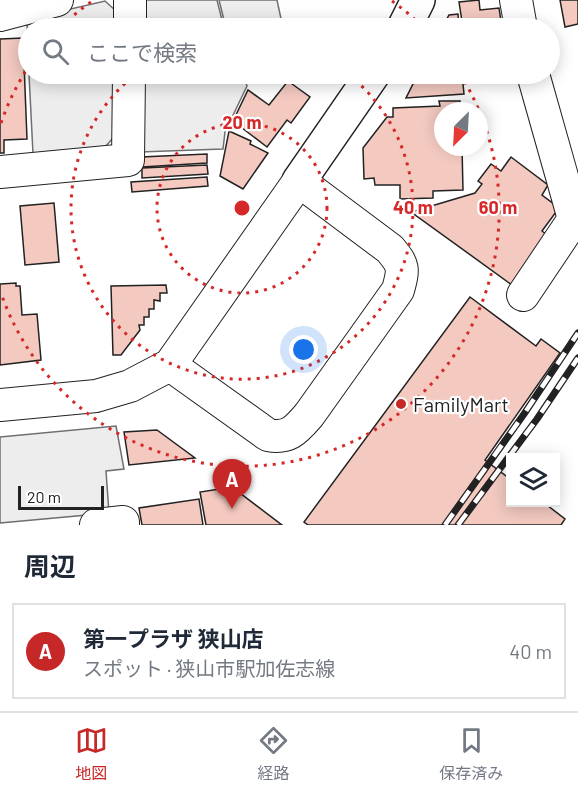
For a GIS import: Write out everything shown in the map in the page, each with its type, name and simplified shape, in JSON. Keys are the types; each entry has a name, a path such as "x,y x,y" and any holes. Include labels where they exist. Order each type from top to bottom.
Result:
{"main road":[{"path":"409,18 418,0"},
{"path":"299,181 366,84"}],"street":[{"path":"0,15 57,0"},
{"path":"130,0 130,18"},
{"path":"516,0 519,18"},
{"path":"0,172 128,160 129,84"},
{"path":"523,295 574,219 536,84"},
{"path":"0,405 96,396 130,386 170,365 299,181 390,249 402,264 402,276 398,290 309,415 298,428 287,436 268,435 170,365"},
{"path":"96,525 123,522 123,525"}],"shaded area":[{"path":"143,0 217,0 222,18 143,18"},
{"path":"219,0 277,0 281,18 224,18"},
{"path":"105,1 116,11 116,18 31,18"},
{"path":"30,84 115,84 113,138 105,147 33,154"},
{"path":"142,84 246,84 225,132 223,149 140,152"},
{"path":"116,426 124,469 106,471 109,513 0,523 0,437"}],"building":[{"path":"479,0 480,10 499,8 500,18 461,18 459,2"},
{"path":"560,0 578,0 578,24 565,27"},
{"path":"458,14 458,18 447,18 449,15"},
{"path":"18,38 18,84 25,84 27,139 4,140 4,153 0,153 0,39"},
{"path":"286,84 292,84 310,97 291,123 287,120 267,147 233,121 248,90 269,105"},
{"path":"413,84 463,84 464,94 406,98"},
{"path":"434,106 434,156 462,156 463,190 433,191 433,198 400,199 400,185 375,185 374,178 364,179 363,148 387,117 393,117 393,108"},
{"path":"229,131 251,141 250,144 268,153 243,189 220,176"},
{"path":"207,154 207,163 142,167 141,157"},
{"path":"511,157 548,185 542,195 559,208 542,231 548,236 512,285 411,212 475,193 482,184 478,181 491,164 501,171"},
{"path":"207,165 208,174 142,178 142,168"},
{"path":"207,177 208,186 132,192 131,182"},
{"path":"54,203 59,262 25,265 20,206"},
{"path":"16,283 16,286 20,286 22,315 37,314 41,360 0,365 0,284"},
{"path":"166,285 167,293 160,293 160,301 154,300 154,309 149,309 149,317 144,317 144,325 139,325 140,330 121,355 113,355 111,286"},
{"path":"470,297 536,346 541,339 560,353 485,460 506,476 506,507 549,507 565,519 561,525 308,525 304,522"},
{"path":"157,430 195,458 129,465 124,432"},
{"path":"232,487 282,525 206,525 200,492"},
{"path":"199,499 203,525 142,525 139,508"}],"railway":[{"path":"445,525 578,333"},
{"path":"458,525 537,419 578,358"}],"place":[{"name":"FamilyMart","path":"401,404"},
{"name":"第一プラザ 狭山店","path":"232,509"}]}
